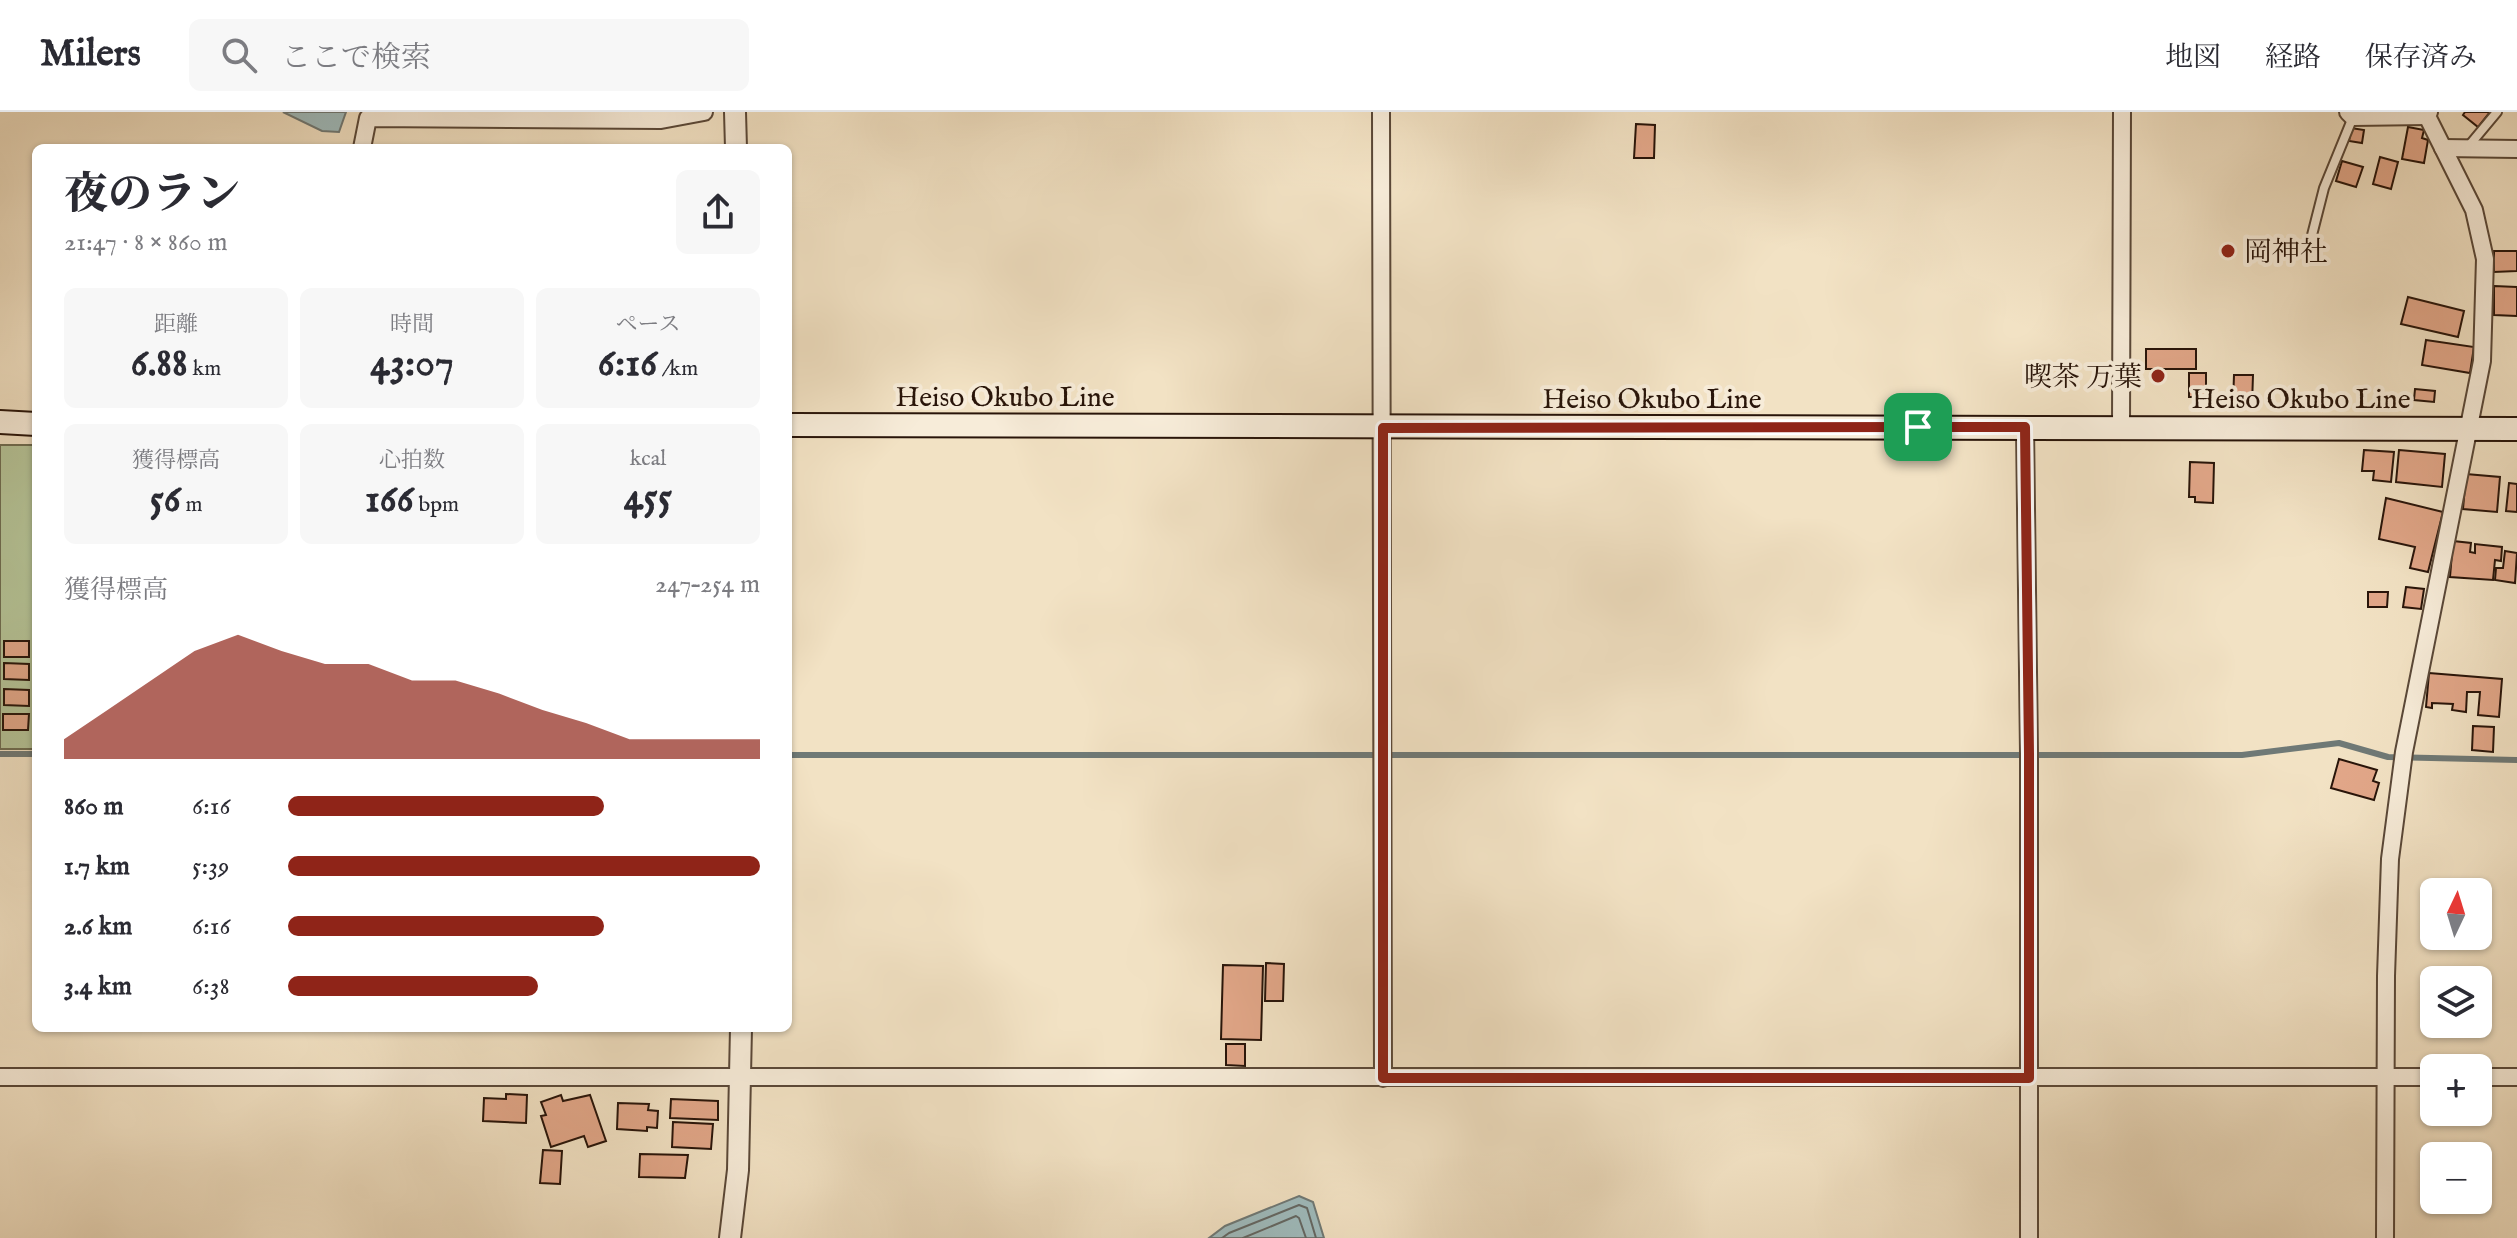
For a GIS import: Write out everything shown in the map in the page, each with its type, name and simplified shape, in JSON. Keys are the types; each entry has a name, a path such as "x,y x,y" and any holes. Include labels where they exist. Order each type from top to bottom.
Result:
{"main road":[{"path":"0,422 32,424"},
{"name":"Heiso Okubo Line","path":"792,425 2517,429"}],"street":[{"path":"363,144 368,118 661,120 704,112"},
{"path":"735,112 736,144"},
{"path":"1381,112 1383,1078"},
{"path":"2121,427 2122,112"},
{"path":"2351,114 2428,114 2474,210 2485,259 2482,361 2404,752 2390,859 2385,1238"},
{"path":"2443,148 2517,149"},
{"path":"2025,427 2029,1238"},
{"path":"730,1238 738,1170 741,1032"},
{"path":"0,1077 2420,1077"},
{"path":"2492,1077 2517,1077"}],"lane":[{"path":"2467,148 2497,112"},
{"path":"2310,243 2324,188 2351,114"}],"green space":[{"path":"0,445 32,445 32,749 0,749"}],"water":[{"path":"283,112 346,112 339,132 322,131"},
{"path":"1299,1196 1313,1202 1324,1238 1209,1238 1225,1226"}],"building":[{"path":"2465,112 2490,112 2478,127 2463,115"},
{"path":"1636,124 1655,125 1654,158 1634,158"},
{"path":"2408,127 2424,130 2422,138 2428,140 2424,163 2402,159"},
{"path":"2351,128 2364,130 2362,143 2349,141"},
{"path":"2380,157 2398,162 2391,189 2373,184"},
{"path":"2342,161 2363,167 2356,187 2336,181"},
{"path":"2494,251 2517,251 2517,271 2494,272"},
{"path":"2494,286 2517,287 2517,316 2494,315"},
{"path":"2408,297 2464,311 2458,337 2401,324"},
{"path":"2426,340 2474,347 2470,373 2422,365"},
{"path":"2146,349 2196,349 2196,369 2146,369"},
{"path":"2189,373 2206,373 2206,397 2189,397"},
{"path":"2234,375 2253,375 2252,405 2233,404"},
{"path":"2415,389 2435,391 2434,402 2414,400"},
{"path":"2364,450 2394,452 2391,482 2373,480 2374,471 2362,471"},
{"path":"2399,450 2445,454 2442,487 2396,482"},
{"path":"2190,462 2214,463 2213,503 2195,502 2195,497 2189,497"},
{"path":"2466,474 2500,477 2497,512 2463,509"},
{"path":"2509,483 2517,484 2517,512 2506,511"},
{"path":"2386,498 2443,512 2428,572 2410,568 2415,547 2379,539"},
{"path":"2453,541 2471,543 2470,552 2475,553 2475,544 2502,547 2501,561 2495,560 2493,580 2450,577"},
{"path":"2505,551 2517,553 2515,583 2495,580 2496,568 2503,568"},
{"path":"2406,587 2424,589 2421,609 2403,607"},
{"path":"2368,592 2388,592 2387,607 2368,607"},
{"path":"4,641 29,641 29,657 4,657"},
{"path":"4,663 29,664 29,680 4,679"},
{"path":"2429,673 2502,679 2499,717 2478,715 2480,692 2467,692 2466,712 2452,710 2453,704 2432,703 2432,708 2426,707"},
{"path":"4,689 29,690 29,706 4,705"},
{"path":"3,714 29,714 28,730 3,730"},
{"path":"2473,726 2494,727 2493,752 2472,750"},
{"path":"2339,759 2377,770 2373,781 2379,783 2374,800 2331,788"},
{"path":"1266,963 1284,964 1283,1001 1265,1001"},
{"path":"1223,965 1263,966 1261,1040 1221,1039"},
{"path":"1226,1044 1245,1044 1245,1066 1226,1065"},
{"path":"506,1094 527,1095 526,1123 483,1121 484,1098 506,1099"},
{"path":"561,1095 563,1101 590,1095 606,1141 588,1147 584,1136 551,1147 541,1116 546,1115 541,1102"},
{"path":"671,1099 718,1101 718,1120 670,1118"},
{"path":"618,1103 649,1104 648,1110 658,1111 657,1128 647,1127 647,1131 617,1129"},
{"path":"673,1122 713,1124 711,1149 672,1147"},
{"path":"543,1150 562,1151 560,1184 540,1183"},
{"path":"640,1154 688,1155 685,1178 639,1177"}],"waterway":[{"path":"792,755 2242,755 2339,743 2388,757 2517,760"},
{"path":"0,754 32,754"}],"place":[{"name":"岡神社","path":"2228,251"},
{"name":"喫茶 万葉","path":"2158,376"}],"route":[{"path":"1918,427 2025,427 2029,1078 1383,1078 1383,428 1918,427"}]}
